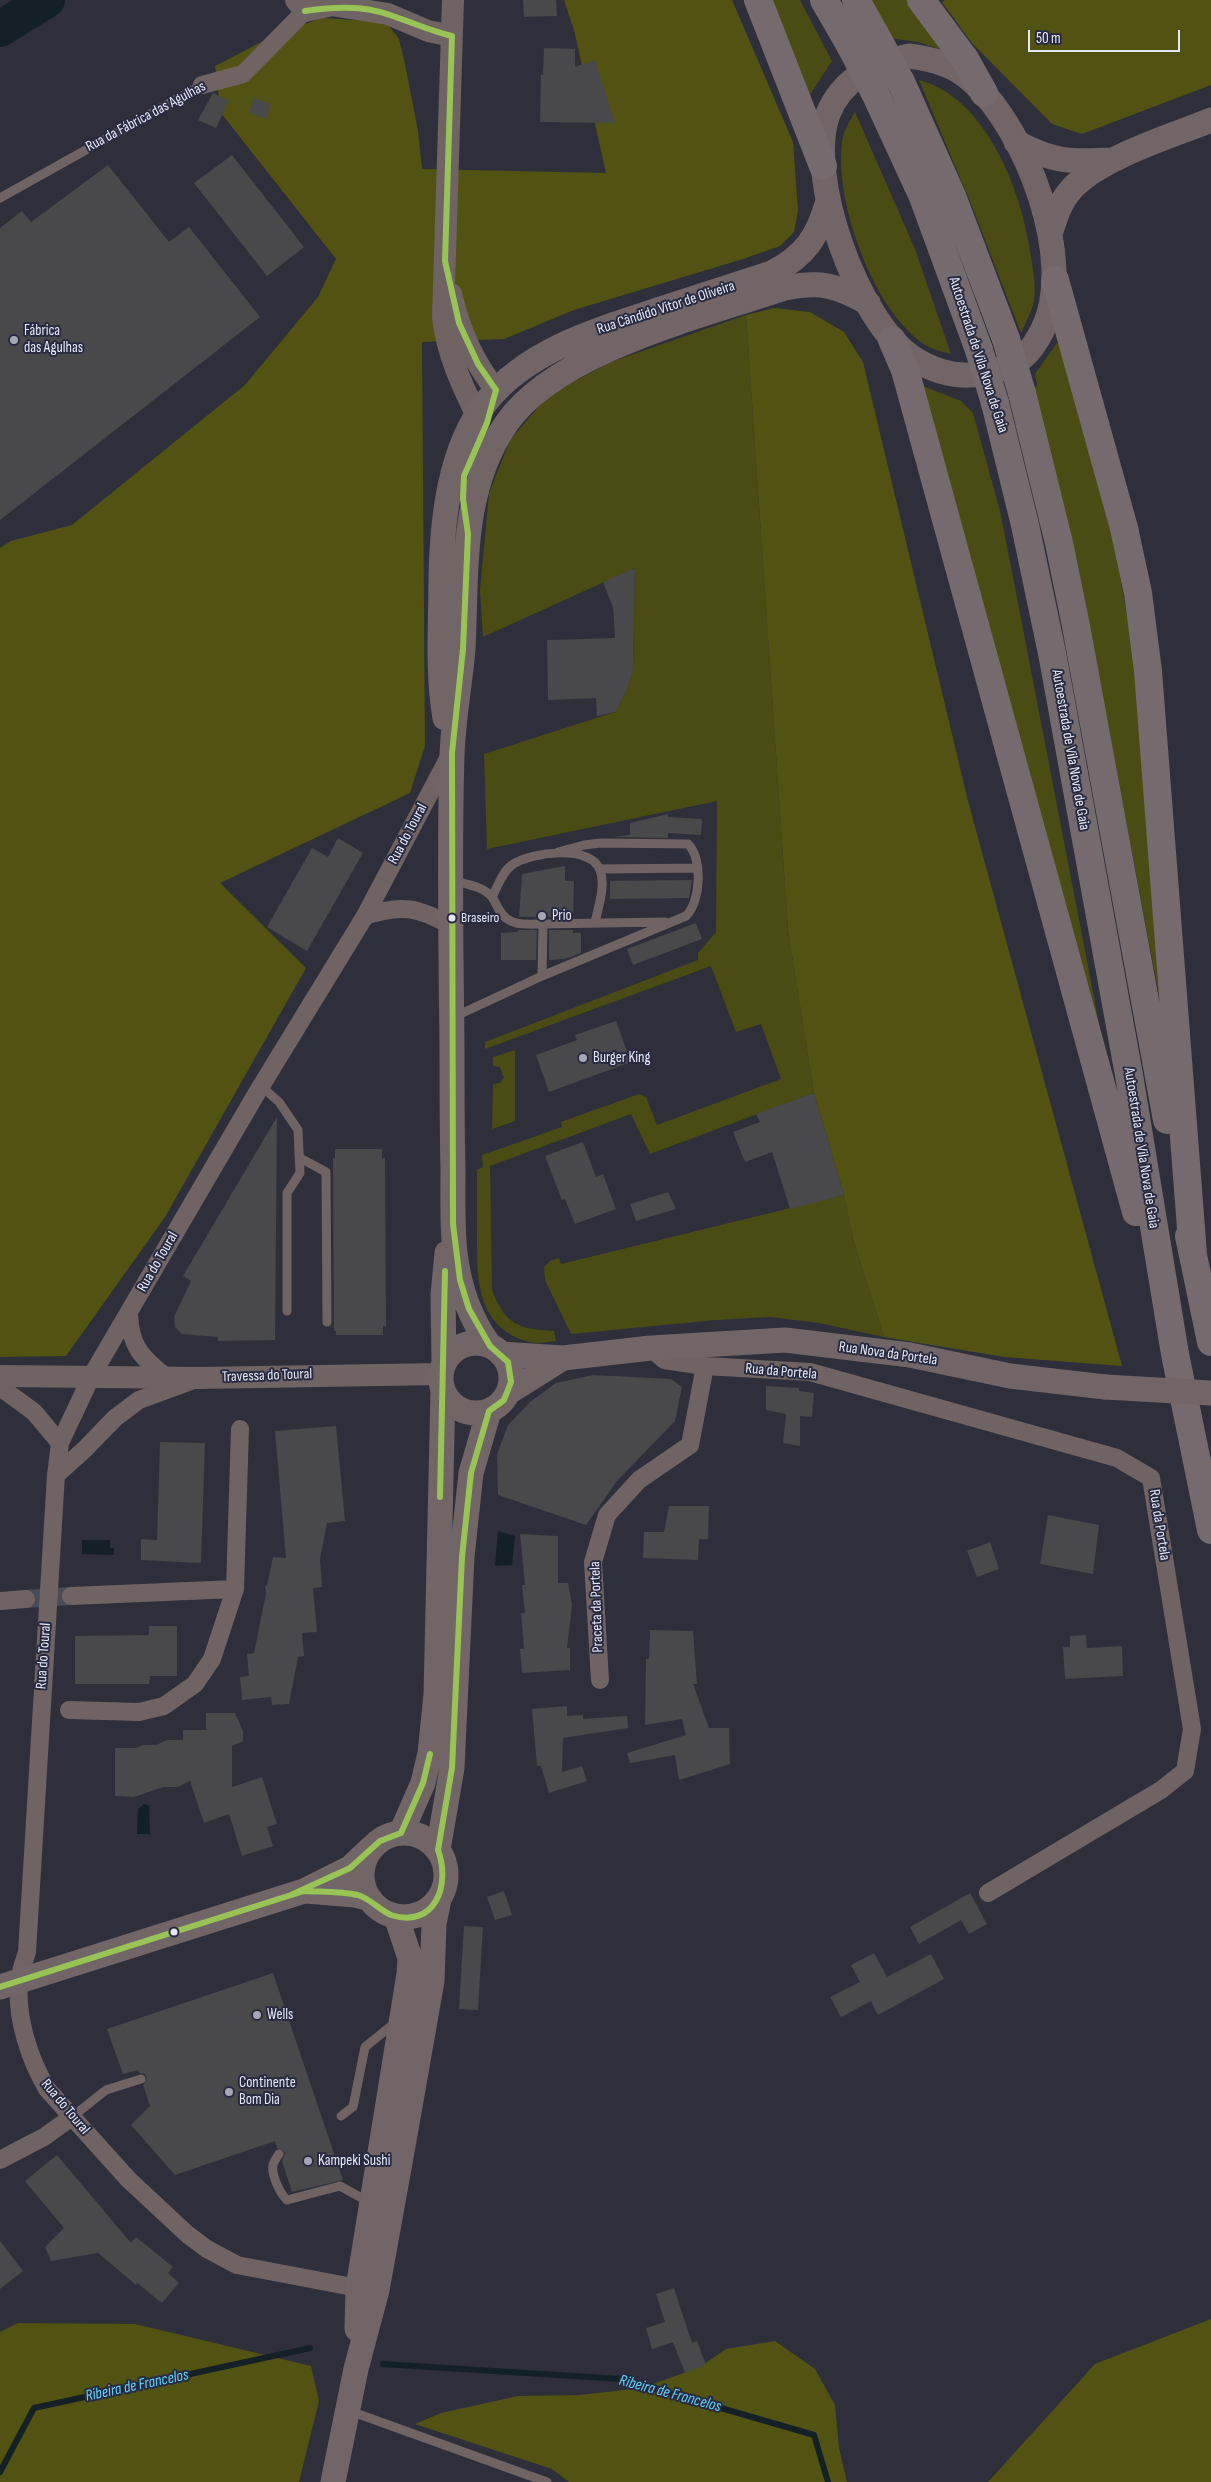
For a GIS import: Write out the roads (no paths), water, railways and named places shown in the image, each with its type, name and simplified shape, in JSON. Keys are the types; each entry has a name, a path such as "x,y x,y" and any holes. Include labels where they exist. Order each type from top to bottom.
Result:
{"highway":[{"path":"758,0 823,166"},
{"name":"Autoestrada de Vila Nova de Gaia","path":"824,0 875,93 923,197 979,350 995,403 1025,525 1052,653 1129,1075 1176,1354 1211,1530"},
{"name":"Autoestrada de Vila Nova de Gaia","path":"856,0 901,82 952,196 1006,339 1022,393 1076,626 1211,1342"},
{"path":"921,0 965,60 984,93"},
{"path":"1055,280 1112,481 1138,593 1148,671 1193,1254"},
{"path":"892,340 905,370 1176,1354"}],"main road":[{"name":"Rua Cândido Vitor de Oliveira","path":"910,56 934,60 957,70 984,93 1016,142 1029,168 1050,234 1055,280 1049,315 1037,341 1023,356 1004,366 982,374 957,376 934,370 911,358 892,340 868,303 844,254 828,201 823,166 824,136 828,114 840,92 856,76 876,65 910,56"},
{"name":"Rua Cândido Vitor de Oliveira","path":"1050,234 1058,209 1070,191 1113,160 1211,120"},
{"name":"Rua Cândido Vitor de Oliveira","path":"1016,142 1038,154 1055,160 1076,162 1113,160"},
{"name":"Rua Cândido Vitor de Oliveira","path":"492,408 543,356 583,335 772,273 795,261 810,245 821,224 828,201"},
{"name":"Rua Cândido Vitor de Oliveira","path":"492,408 532,395 558,376 627,343 785,288 804,284 834,286 868,303"},
{"path":"492,408 494,442 484,464 475,495 468,534 462,649 452,753 450,926 453,1224 460,1280 469,1308 479,1330 496,1350 511,1372 509,1392 497,1406 489,1410 478,1413 467,1412 449,1400 443,1376 454,1351 468,1344 480,1343 496,1350"},
{"path":"452,753 444,712 440,674 442,545 445,505 452,476 492,408"},
{"path":"401,1833 423,1783 432,1738 436,1694 443,1376 442,1295 453,1224"},
{"name":"Rua Nova da Portela","path":"496,1350 564,1358 651,1348 784,1340 910,1355 1010,1376 1106,1387 1211,1393"},
{"name":"Rua Nova da Portela","path":"509,1392 564,1358"},
{"path":"438,1850 452,1768 462,1557 471,1473 489,1410"},
{"path":"10,1984 304,1891 350,1868 371,1848 390,1835 401,1833 422,1837 438,1850 444,1861 446,1874 434,1924 432,1981 377,2290 356,2369 333,2482"},
{"path":"371,1848 365,1860 362,1873 363,1886 370,1899 385,1913 396,1916 420,1914 439,1899"},
{"path":"304,1891 355,1895 370,1899"},
{"path":"356,2369 358,2288 409,1974 410,1958 396,1916"}],"street":[{"path":"453,0 445,261 442,298 445,340 454,368 492,408"},
{"name":"Rua da Fábrica das Agulhas","path":"202,85 243,74 300,6 346,3 388,14 428,31 452,36"},
{"path":"445,261 459,323 478,364 492,408"},
{"name":"Rua do Toural","path":"358,2288 237,2265 207,2249 187,2234 128,2179 47,2089 39,2075 10,1984 27,1952 56,1475 60,1443 92,1375 261,1086 365,916 452,753"},
{"path":"365,916 381,911 412,908 428,913 450,926"},
{"path":"129,1313 130,1332 136,1348 147,1362 166,1377"},
{"name":"Rua da Portela","path":"651,1348 664,1360 705,1366 810,1372 1117,1458 1151,1478 1192,1729 1185,1771 1161,1790 988,1893"},
{"name":"Praceta da Portela","path":"600,1680 593,1562 607,1515 639,1480 690,1445 705,1366"},
{"name":"Travessa do Toural","path":"0,1376 92,1375 199,1378 443,1376"},
{"path":"56,1475 115,1418 138,1400 199,1378"},
{"path":"0,1387 34,1412 60,1443"},
{"path":"69,1710 139,1712 164,1706 195,1684 212,1659 235,1589 240,1429"},
{"path":"71,1596 235,1589"},
{"path":"0,1601 26,1599"},
{"path":"0,2160 44,2137 72,2117"}],"lane":[{"name":"Rua da Fábrica das Agulhas","path":"0,198 202,85"},
{"path":"451,1018 542,976 686,916 697,901 697,868 694,850 688,844 681,842 601,843 527,857 512,865 504,874 492,897"},
{"path":"558,852 581,855 592,860 600,869 602,885 594,923"},
{"path":"600,869 697,868"},
{"path":"451,880 481,888 492,897 501,914 508,921 520,925 670,922"},
{"path":"542,976 543,924"},
{"path":"261,1086 279,1102 298,1130 300,1173 287,1192 287,1311"},
{"path":"300,1158 326,1172 327,1322"},
{"path":"341,2116 354,2108 365,2047 402,2018"},
{"path":"72,2117 106,2090 141,2079"},
{"path":"279,2154 273,2163 273,2169 283,2196 287,2200 340,2186 372,2204"},
{"path":"347,2410 547,2482"}],"waterway":[{"path":"0,29 47,0"},
{"name":"Ribeira de Francelos","path":"0,2472 34,2408 310,2348"},
{"name":"Ribeira de Francelos","path":"383,2364 621,2379 814,2435 828,2482"}],"tunnel":[{"path":"26,1599 71,1596"}],"place":[{"name":"Fábrica das Agulhas","path":"14,340"},
{"name":"Prio","path":"542,916"},
{"name":"Braseiro","path":"452,918"},
{"name":"Burger King","path":"583,1058"},
{"name":"Wells","path":"257,2015"},
{"name":"Continente Bom Dia","path":"229,2092"},
{"name":"Kampeki Sushi","path":"308,2161"}]}
